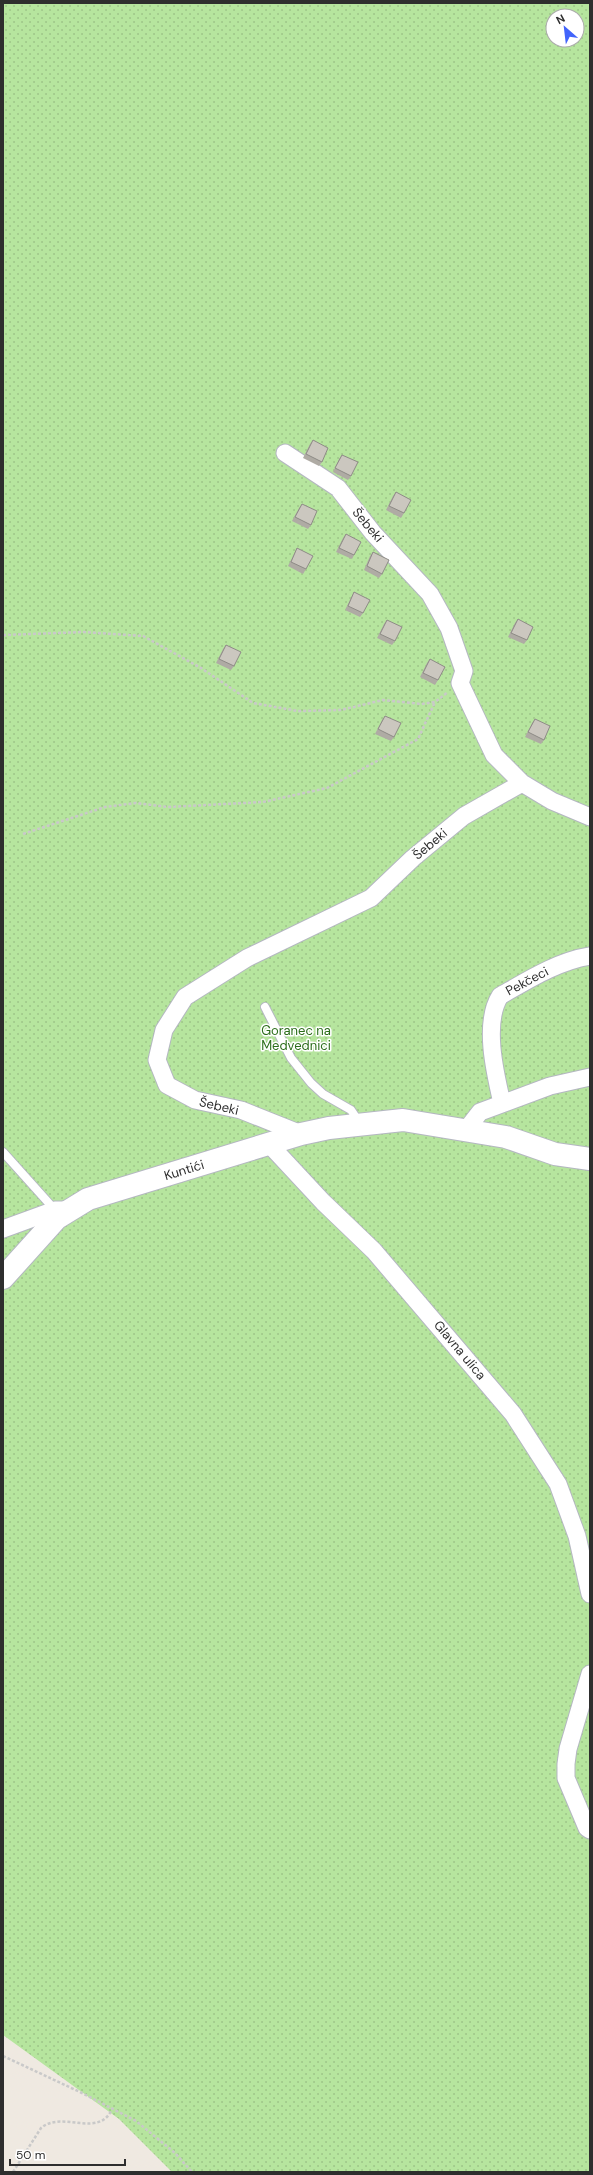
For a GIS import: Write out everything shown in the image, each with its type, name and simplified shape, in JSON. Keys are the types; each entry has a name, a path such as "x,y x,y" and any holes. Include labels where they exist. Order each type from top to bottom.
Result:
{"street":[{"name":"Šebeki","path":"285,453 338,488 373,533 430,594 450,628 464,671 460,683"},
{"path":"460,683 494,755 522,783 552,801 590,817"},
{"name":"Šebeki","path":"301,1134 242,1110 195,1100 167,1085 157,1060 164,1030 180,1004 185,997 247,958 371,898 413,858 464,816 522,783"},
{"name":"Pekčeci","path":"502,1103 493,1054 492,1017 496,1003 500,996 554,967 578,958 590,956"},
{"path":"466,1130 480,1112 550,1086 590,1077"},
{"path":"301,1134 329,1128 403,1120 506,1137 555,1154 590,1159"},
{"name":"Kuntići","path":"3,1229 62,1210 88,1199 301,1134"},
{"name":"Glavna ulica","path":"269,1144 324,1202 374,1250 513,1414 558,1484 577,1536 590,1594"},
{"name":"Kuntići","path":"3,1278 57,1218 62,1210"},
{"path":"590,1674 568,1749 566,1778 587,1828 590,1830"}],"lane":[{"path":"266,1007 291,1058 311,1083 323,1094 351,1110 361,1124"},
{"path":"3,1152 62,1210"}],"path":[{"path":"3,635 83,632 142,636 201,668 253,703 298,711 341,710 383,700 421,704 435,702"},
{"path":"23,834 105,807 136,804 168,807 263,802 327,788 418,739 435,702 460,683"},
{"path":"3,2056 82,2092 136,2121 175,2153 192,2172"},
{"path":"14,2172 40,2128 47,2122 63,2120 98,2124 106,2120 112,2109"}],"green space":[{"name":"Goranec na Medvednici","path":"3,3 590,3 590,2172 172,2172 119,2119 3,2035"}],"building":[{"path":"313,440 328,448 322,462 306,454"},
{"path":"342,455 358,462 351,476 335,468"},
{"path":"396,492 411,500 404,513 389,506"},
{"path":"302,504 317,511 311,525 295,517"},
{"path":"346,534 361,542 354,555 339,548"},
{"path":"297,548 313,556 306,569 291,562"},
{"path":"373,552 389,560 382,574 367,566"},
{"path":"354,592 370,600 363,613 348,606"},
{"path":"518,619 533,627 527,640 511,633"},
{"path":"387,620 402,627 395,641 380,634"},
{"path":"226,645 241,652 234,666 219,659"},
{"path":"430,659 445,667 438,680 423,673"},
{"path":"385,716 401,723 394,737 378,729"},
{"path":"535,719 550,726 544,740 528,732"}]}
